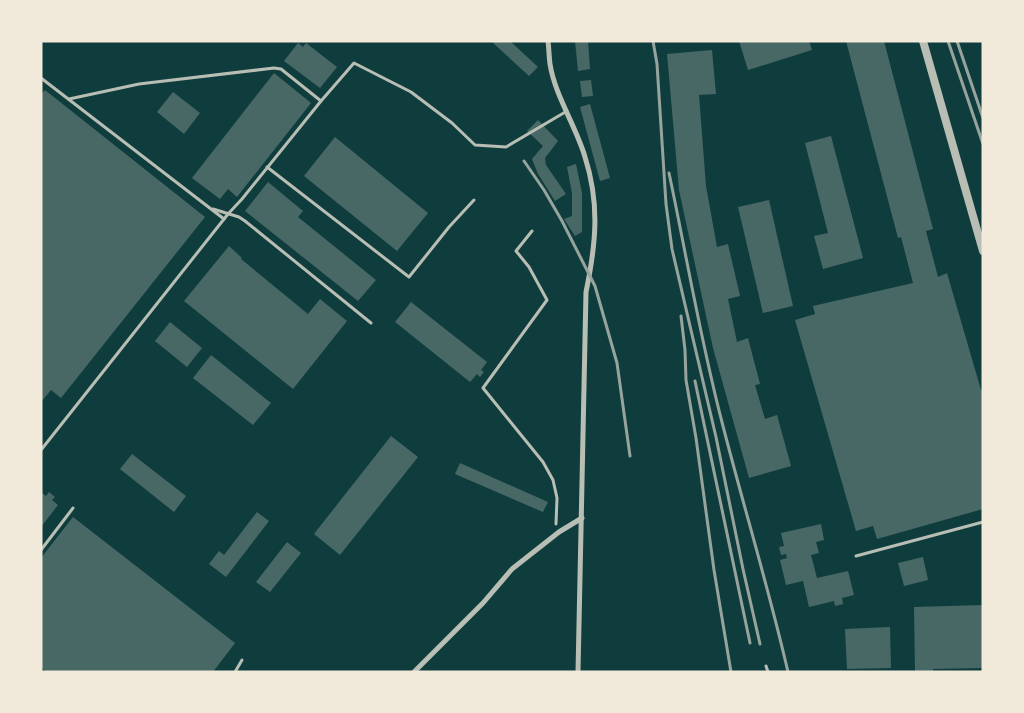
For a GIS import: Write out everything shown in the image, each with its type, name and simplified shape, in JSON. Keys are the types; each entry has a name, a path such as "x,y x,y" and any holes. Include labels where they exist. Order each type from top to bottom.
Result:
{"street":[{"path":"548,41 550,65 585,157 593,188 595,217 595,240 586,292 578,672"},
{"path":"923,41 983,251"},
{"path":"414,672 483,603 512,569 559,532 582,518"}],"lane":[{"path":"41,450 228,214 242,200 267,167 354,63 412,92 452,123 475,146 506,147 566,111"},
{"path":"69,99 139,84 274,68 281,69 321,101"},
{"path":"41,78 224,219"},
{"path":"267,167 409,277 474,200"},
{"path":"210,208 245,221 372,323"},
{"path":"532,231 516,251 529,267 546,300 484,388 546,468 553,480 557,498 556,524"},
{"path":"41,550 73,508"},
{"path":"856,556 983,522"},
{"path":"235,672 242,660"},
{"path":"766,666 768,672"}],"building":[{"path":"491,41 510,41 538,67 529,76"},
{"path":"575,41 588,41 590,69 578,71"},
{"path":"739,41 809,41 812,50 748,70"},
{"path":"846,41 884,41 933,229 926,231 938,277 947,273 981,390 983,389 983,509 877,539 873,526 856,531 795,320 815,314 813,306 913,283 901,237 898,238"},
{"path":"298,43 303,47 306,43 337,67 320,88 284,61"},
{"path":"712,50 716,94 699,95 706,186 717,247 728,244 740,296 728,299 737,342 748,338 760,384 755,385 765,419 777,415 791,466 749,478 713,348 679,190 667,54"},
{"path":"274,73 311,103 237,197 228,189 220,199 192,178"},
{"path":"591,80 593,96 582,97 580,81"},
{"path":"45,90 205,217 61,398 51,390 41,402 41,94"},
{"path":"173,92 200,113 184,134 157,112"},
{"path":"590,104 610,178 600,181 580,107"},
{"path":"538,120 558,141 545,158 546,165 566,194 555,201 538,174 532,159 543,146 527,131"},
{"path":"831,136 863,258 823,269 814,236 828,233 805,143"},
{"path":"335,137 428,213 397,251 304,176"},
{"path":"576,164 582,193 582,232 575,236 564,219 572,216 572,193 567,167"},
{"path":"268,182 303,211 298,217 376,280 358,301 245,211"},
{"path":"769,200 793,306 763,313 738,207"},
{"path":"229,246 241,259 308,314 320,299 347,321 293,389 184,301"},
{"path":"411,302 487,362 481,370 484,372 480,377 477,374 470,382 395,322"},
{"path":"170,322 202,348 187,367 155,341"},
{"path":"211,355 271,403 253,425 193,378"},
{"path":"391,436 418,457 340,555 314,534"},
{"path":"132,454 186,496 174,512 120,469"},
{"path":"460,463 548,502 543,512 455,474"},
{"path":"41,492 46,496 49,492 55,497 52,500 58,505 41,527"},
{"path":"257,512 269,521 226,577 209,564 219,551 224,555"},
{"path":"73,517 235,643 213,672 47,672 41,668 41,558"},
{"path":"821,524 824,540 816,542 819,553 811,555 817,578 848,571 854,595 842,598 843,604 835,606 834,601 809,607 803,581 786,585 780,560 787,558 786,554 781,555 779,547 784,546 781,533"},
{"path":"287,542 301,553 270,592 256,582"},
{"path":"923,557 928,580 904,586 898,563"},
{"path":"983,605 983,668 933,669 933,672 915,672 914,607"},
{"path":"890,627 891,668 847,669 845,629"}],"railway":[{"path":"653,41 657,64 666,204 672,249 716,437 760,644"},
{"path":"948,41 983,144"},
{"path":"957,41 983,118"},
{"path":"524,161 562,221 595,286 617,363 630,456"},
{"path":"669,173 715,395 788,672"},
{"path":"681,316 686,380 731,672"},
{"path":"695,381 750,643"}]}
